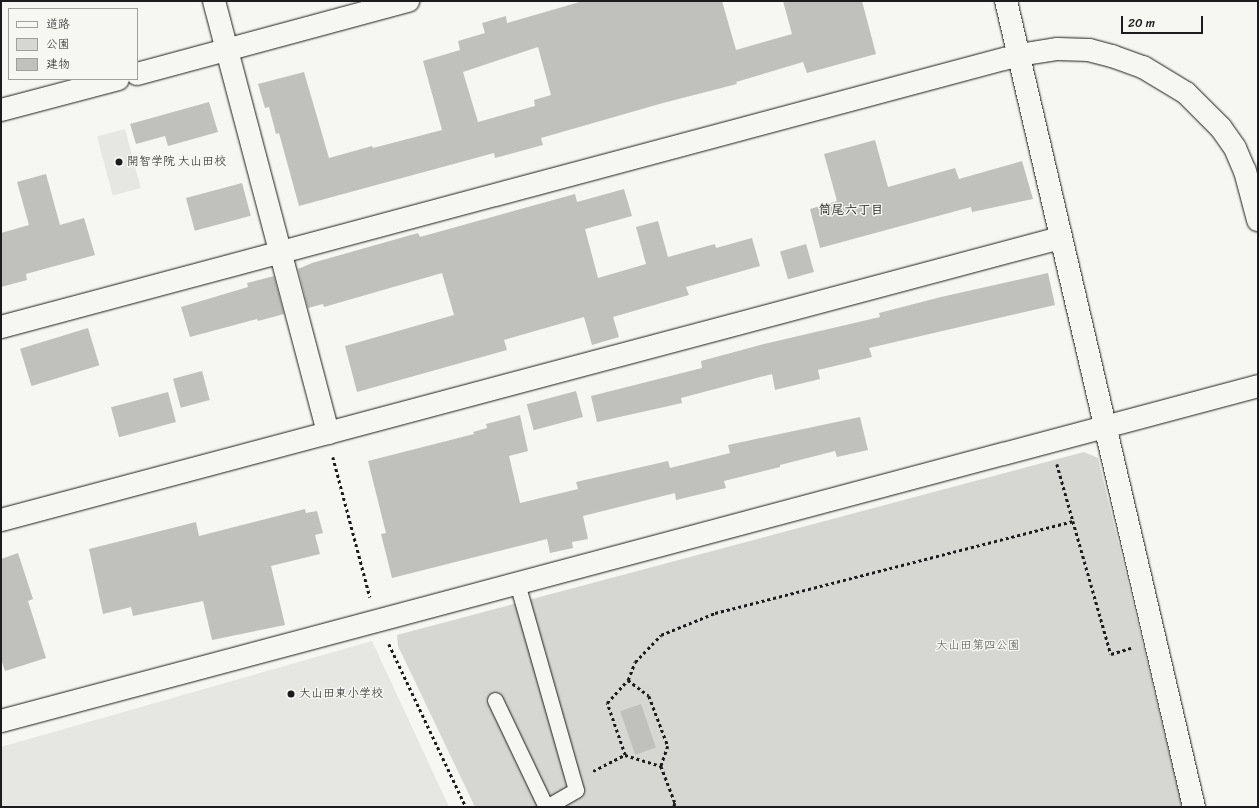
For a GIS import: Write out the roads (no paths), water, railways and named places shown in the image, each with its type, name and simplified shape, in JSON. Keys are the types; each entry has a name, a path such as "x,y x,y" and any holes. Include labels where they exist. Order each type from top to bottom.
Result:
{"street":[{"path":"214,1 279,253 328,433"},
{"path":"138,74 408,1"},
{"path":"1006,1 1103,426 1194,807"},
{"path":"1,326 1019,55 1058,49 1089,50 1143,67 1181,89 1204,109 1235,148 1245,171 1258,220"},
{"path":"1,110 114,80"},
{"path":"1,520 1060,238"},
{"path":"1,721 1103,426 1258,386"}],"lane":[{"path":"495,700 546,807 576,790 517,583"}],"place":[{"name":"開智学院 大山田校","path":"119,162"},
{"name":"大山田東小学校","path":"291,694"}],"district":[{"name":"筒尾六丁目","path":"851,210"}],"park label":[{"name":"大山田第四公園","path":"978,646"}]}
